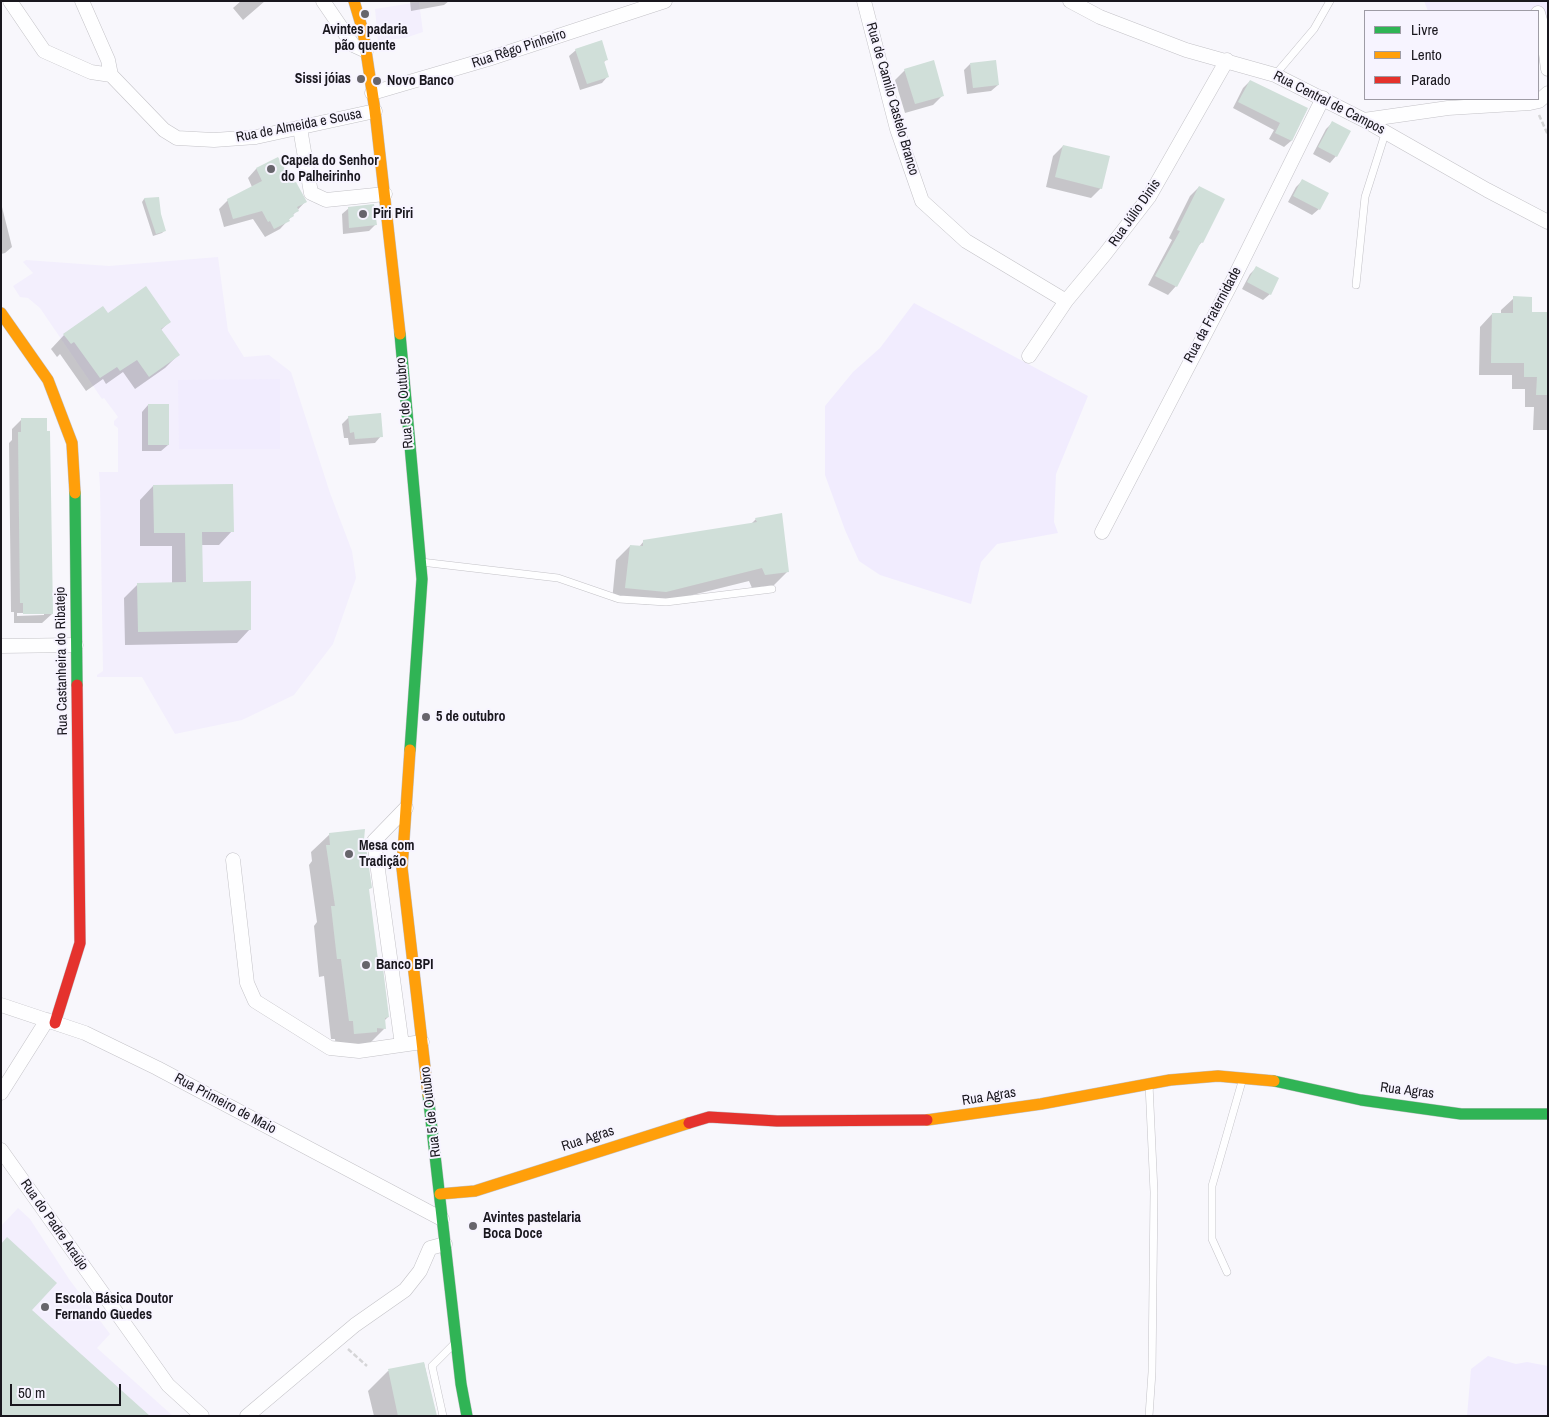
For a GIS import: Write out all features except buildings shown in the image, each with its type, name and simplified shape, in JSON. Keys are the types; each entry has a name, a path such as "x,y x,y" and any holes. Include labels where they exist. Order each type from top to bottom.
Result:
{"street":[{"path":"10,1 44,51 91,72 111,75 108,60 82,1"},
{"path":"323,1 353,45 366,51"},
{"name":"Rua 5 de Outubro","path":"354,1 363,31 376,112 422,579 402,868 456,1342 467,1416"},
{"name":"Rua Rêgo Pinheiro","path":"372,93 488,59 665,1"},
{"name":"Rua de Camilo Castelo Branco","path":"864,1 897,128 922,201 966,241 1066,301"},
{"name":"Rua Central de Campos","path":"1070,1 1100,17 1186,50 1275,75 1324,98 1548,222"},
{"path":"1539,18 1543,31 1548,69"},
{"name":"Rua Júlio Dinis","path":"1029,356 1066,301 1106,254 1149,198 1227,60"},
{"name":"Rua de Almeida e Sousa","path":"111,75 164,130 177,138 214,140 248,137 376,112"},
{"name":"Rua da Fraternidade","path":"1102,532 1233,280 1324,98"},
{"path":"1364,120 1388,115 1448,108 1530,103 1536,100"},
{"path":"300,128 311,193 326,200 385,194"},
{"name":"Rua Castanheira do Ribatejo","path":"1,313 48,380 72,443 75,494 80,943 51,1022"},
{"path":"1,646 76,645"},
{"path":"402,1045 374,841 406,808"},
{"path":"233,860 247,983 254,1001 330,1048 359,1051 422,1042"},
{"name":"Rua Primeiro de Maio","path":"1,1005 85,1034 157,1068 442,1219"},
{"path":"1,1093 51,1022"},
{"name":"Rua Agras","path":"440,1194 475,1191 709,1117 777,1120 935,1120 1041,1104 1149,1084 1218,1076 1272,1081 1361,1100 1461,1114 1548,1114"},
{"name":"Rua do Padre Araújo","path":"1,1150 168,1384 202,1416"},
{"path":"247,1416 355,1325 405,1290 420,1271 430,1248 445,1244"}],"lane":[{"path":"1275,75 1314,29 1330,1"},
{"path":"1356,286 1365,198 1386,132 1388,115"},
{"path":"420,562 558,578 619,599 666,602 772,589"},
{"path":"1227,1272 1212,1239 1212,1186 1244,1078"},
{"path":"1149,1084 1154,1192 1152,1372 1149,1416"},
{"path":"444,1416 432,1366 456,1342"}],"path":[{"path":"1543,97 1539,116 1548,135"},
{"path":"338,1339 367,1366"}],"shaded area":[{"path":"1424,1 1548,1 1548,35 1539,10 1428,10"},
{"path":"419,2 423,32 405,38 378,41 375,9"},
{"path":"218,257 228,331 244,357 269,355 291,372 330,493 352,551 356,578 333,644 294,695 242,720 175,734 142,677 97,677 103,671 99,472 118,472 118,428 114,425 114,421 118,417 104,398 102,399 40,308 28,298 20,297 13,286 33,273 23,262 26,260 109,266"},
{"path":"914,303 1088,396 1056,474 1054,522 1058,533 997,544 981,562 971,604 880,575 859,561 845,530 825,475 825,406 853,372 880,348"},
{"path":"280,379 280,449 179,449 178,380"},
{"name":"Escola Básica Doutor Fernando Guedes","path":"18,1208 30,1219 69,1279 110,1334 97,1348 173,1416 1,1416 1,1226"},
{"path":"1488,1356 1516,1364 1527,1362 1548,1366 1548,1416 1467,1416 1471,1369"}],"traffic: fast":[{"path":"400,334 422,579 410,750"},
{"path":"75,493 77,685"},
{"path":"1274,1081 1361,1100 1461,1114 1548,1114"},
{"path":"428,1094 461,1384 467,1416"}],"traffic: slow":[{"path":"354,1 363,31 375,111 400,334"},
{"path":"1,313 48,380 72,443 75,493"},
{"path":"410,750 402,868 428,1094"},
{"path":"927,1120 1041,1104 1170,1080 1218,1076 1274,1081"},
{"path":"440,1194 475,1191 689,1123"}],"traffic: jam":[{"path":"55,1023 80,943 77,685"},
{"path":"689,1123 709,1117 777,1121 927,1120"}],"place":[{"name":"Avintes padaria pão quente","path":"365,14"},
{"name":"Sissi jóias","path":"361,79"},
{"name":"Novo Banco","path":"377,81"},
{"name":"Capela do Senhor do Palheirinho","path":"271,169"},
{"name":"Piri Piri","path":"363,214"},
{"name":"5 de outubro","path":"426,717"},
{"name":"Mesa com Tradição","path":"349,854"},
{"name":"Banco BPI","path":"366,965"},
{"name":"Avintes pastelaria Boca Doce","path":"473,1226"},
{"name":"Escola Básica Doutor Fernando Guedes","path":"45,1307"}]}
